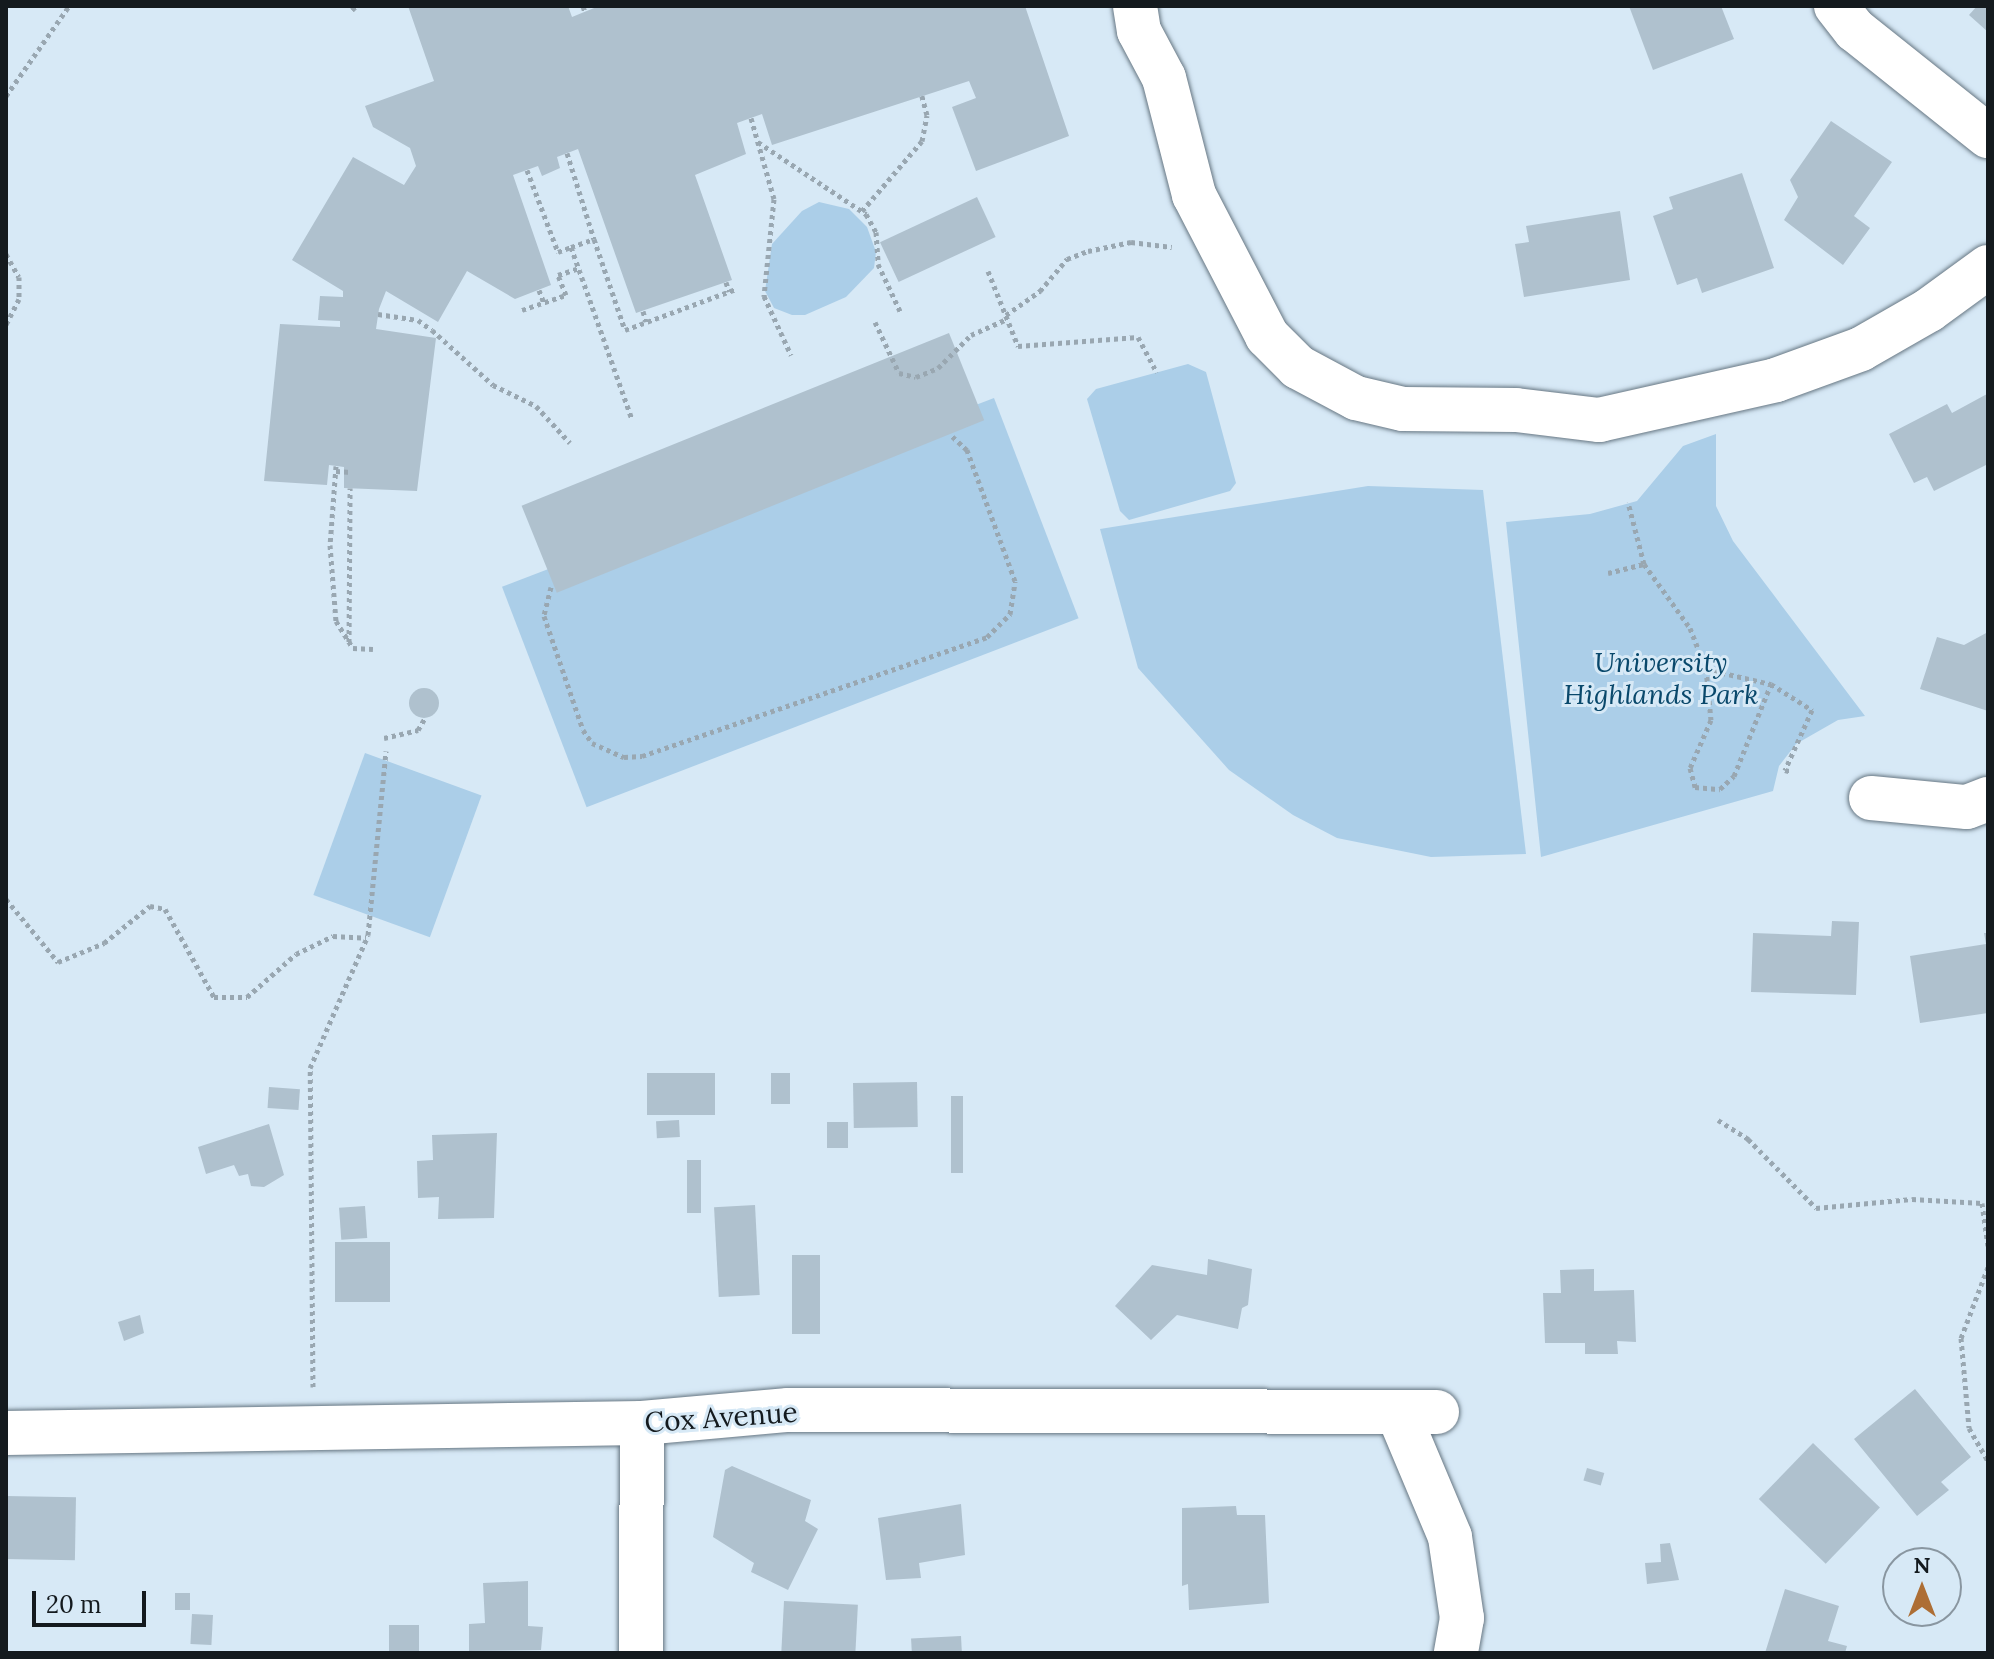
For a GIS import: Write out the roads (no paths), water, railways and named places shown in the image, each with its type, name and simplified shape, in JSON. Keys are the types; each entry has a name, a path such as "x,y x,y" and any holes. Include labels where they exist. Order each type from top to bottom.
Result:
{"street":[{"path":"1135,6 1139,31 1164,78 1194,195 1267,336 1298,367 1356,398 1403,409 1516,410 1599,420 1776,380 1861,349 1929,310 1988,267"},
{"path":"1836,6 1855,30 1988,136"},
{"path":"1871,798 1967,807 1988,799"},
{"name":"Cox Avenue","path":"6,1433 642,1423 788,1410 1417,1413 1450,1537 1462,1618 1456,1653"},
{"path":"641,1653 642,1423"}],"park label":[{"name":"University Highlands Park","path":"1661,678"}]}
